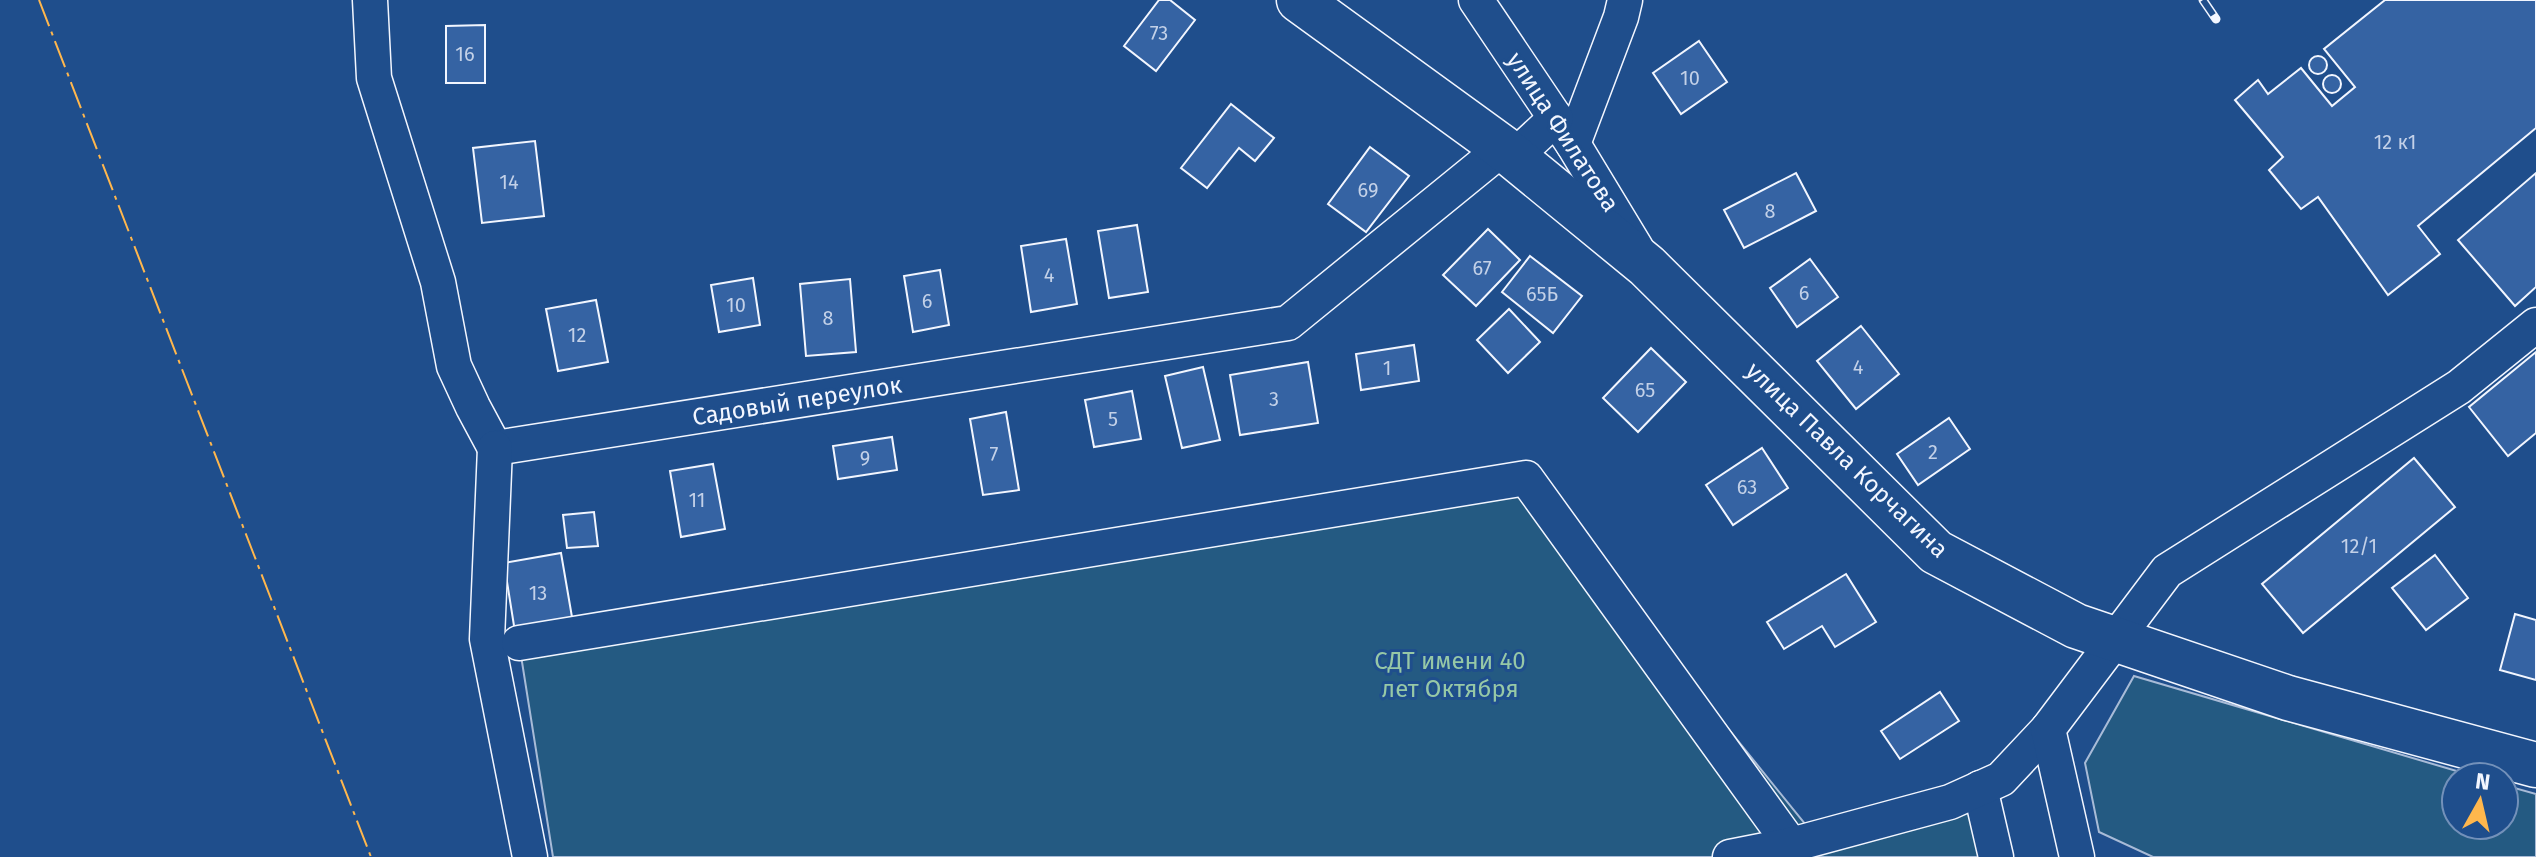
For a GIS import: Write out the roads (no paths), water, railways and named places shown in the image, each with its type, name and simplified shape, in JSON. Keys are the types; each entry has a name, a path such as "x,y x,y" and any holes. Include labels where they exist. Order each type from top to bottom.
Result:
{"main road":[{"name":"улица Павла Корчагина","path":"1299,0 1509,152 1647,266 1936,552 2076,626 2288,698 2536,765"}],"street":[{"path":"370,0 374,78 438,282 454,366 495,448 487,639 530,857"},
{"name":"улица Филатова","path":"1476,0 1565,131 1647,266"},
{"path":"1565,131 1621,17 1625,0"},
{"name":"Садовый переулок","path":"495,448 1288,323 1509,152 1565,131"},
{"path":"1730,857 1791,845 1950,802 2001,779 2048,729 2167,571 2459,387 2536,325"},
{"path":"519,643 1526,478 1791,845"},
{"path":"2048,729 2077,857"},
{"path":"1980,788 1996,857"}],"railway":[{"path":"2203,0 2216,19"}],"park label":[{"name":"СДТ имени 40 лет Октября","path":"1450,675"}]}
